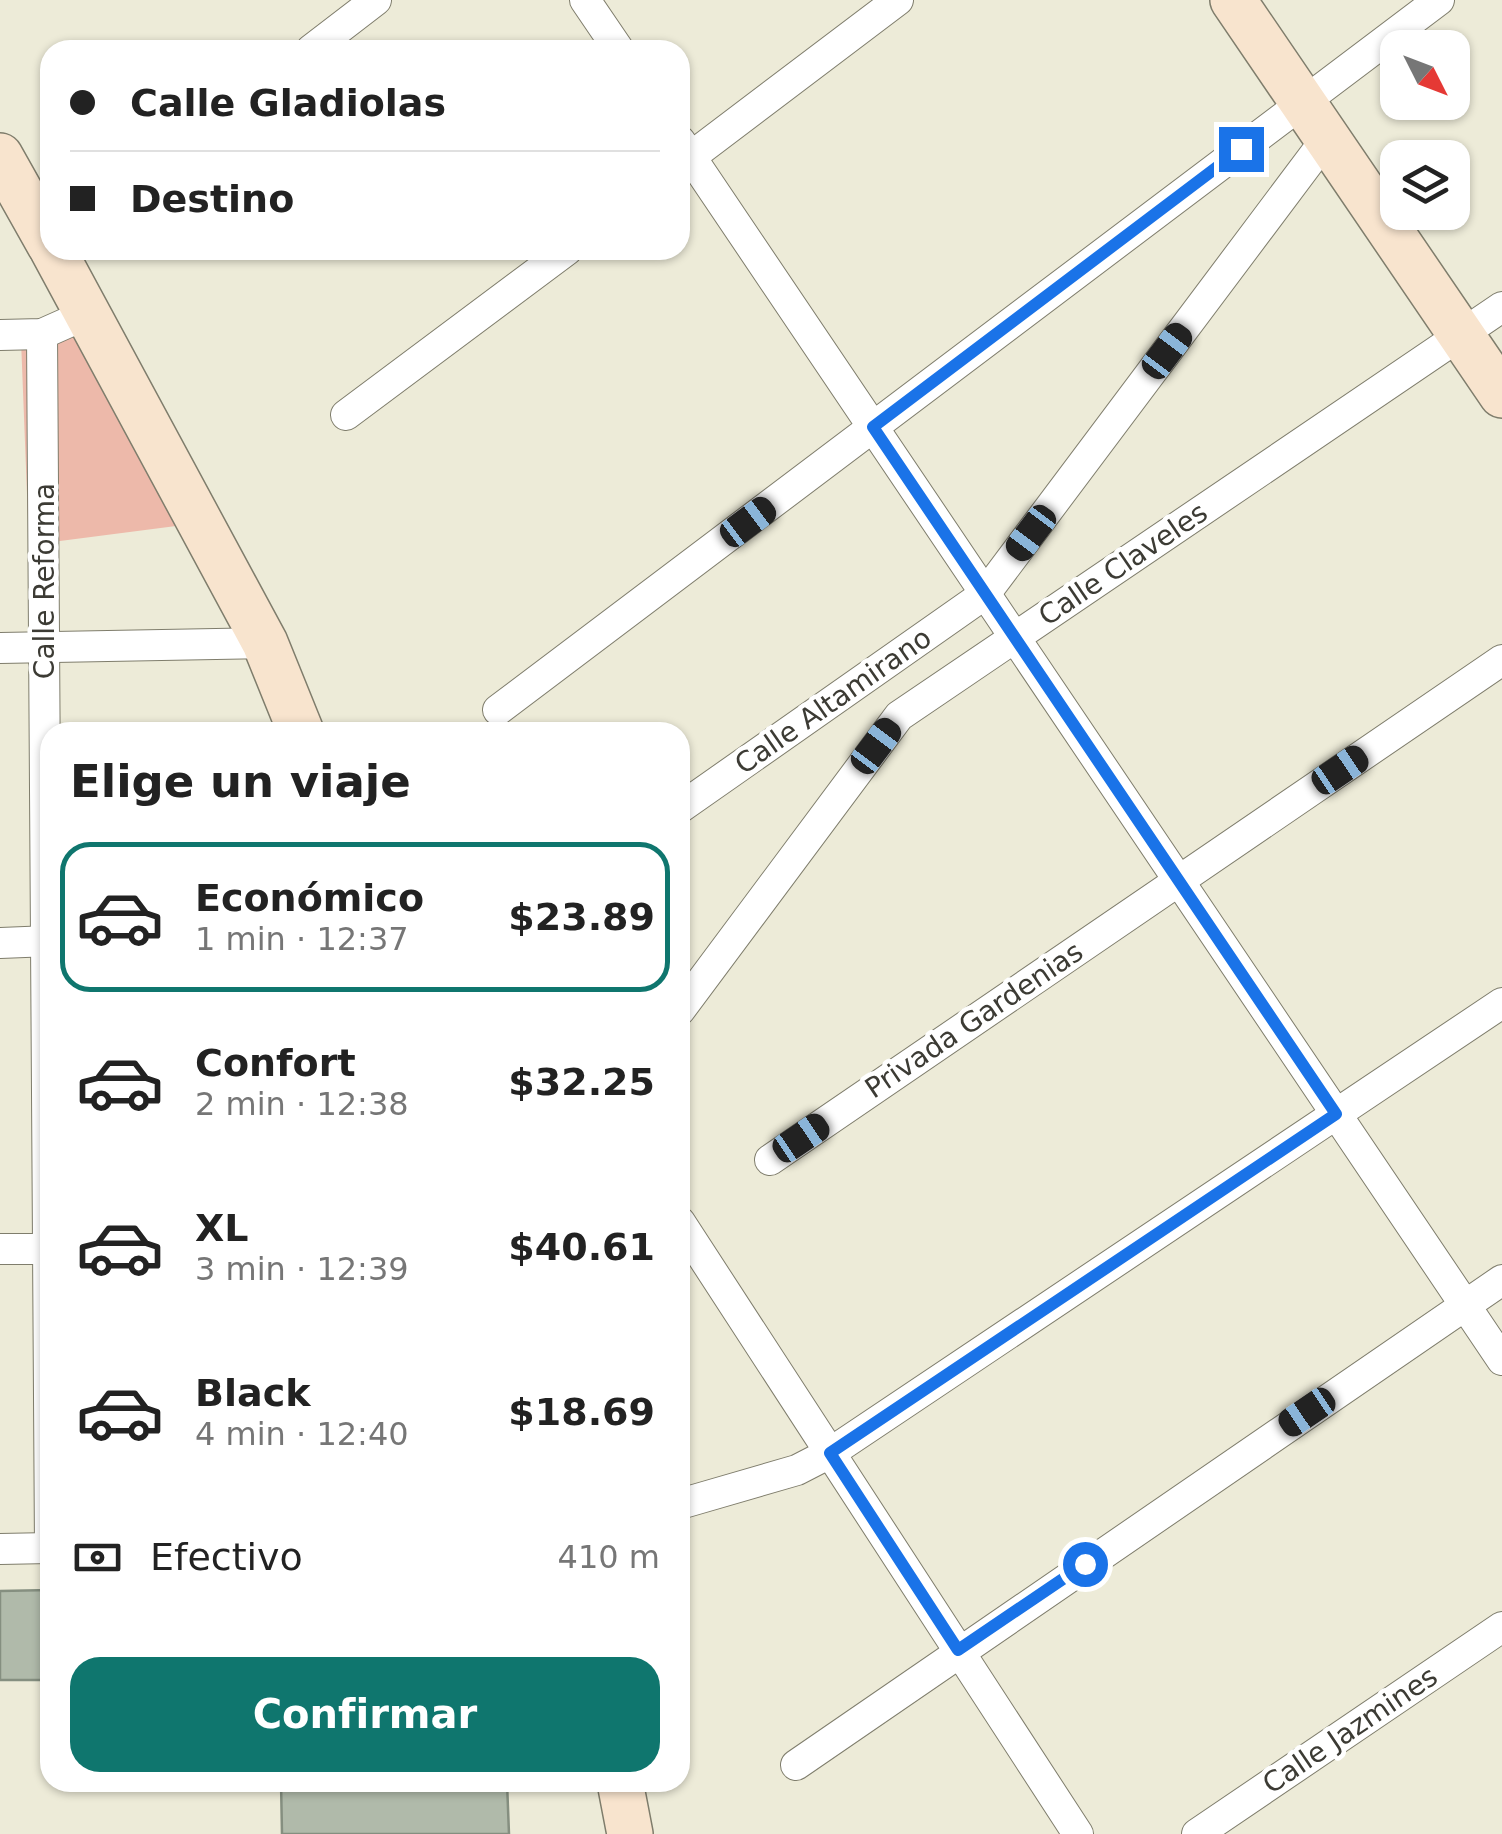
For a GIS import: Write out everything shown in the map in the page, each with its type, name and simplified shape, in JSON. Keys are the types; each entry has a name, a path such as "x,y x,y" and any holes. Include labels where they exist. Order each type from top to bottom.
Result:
{"main road":[{"path":"1233,0 1502,395"},
{"path":"0,156 40,228"},
{"path":"58,260 264,643 297,722"},
{"path":"622,1792 630,1834"}],"street":[{"path":"324,40 376,0"},
{"path":"585,0 611,40"},
{"path":"690,151 898,0"},
{"path":"498,710 873,427 1315,121 1439,0"},
{"path":"985,594 1315,121"},
{"path":"690,164 873,427 1502,1360"},
{"path":"346,415 554,260"},
{"name":"Calle Claveles","path":"690,997 899,716 1502,307"},
{"path":"0,335 42,334 88,314"},
{"name":"Calle Reforma","path":"42,334 45,722"},
{"name":"Calle Altamirano","path":"690,801 985,594"},
{"path":"0,648 264,643"},
{"name":"Privada Gardenias","path":"770,1160 1502,660"},
{"path":"0,943 40,941"},
{"path":"690,1501 797,1470 830,1453 1502,1003"},
{"path":"690,1237 1078,1834"},
{"path":"0,1249 40,1249"},
{"path":"796,1765 958,1650 1502,1280"},
{"path":"0,1549 40,1548"},
{"name":"Calle Jazmines","path":"1197,1834 1502,1627"}],"shaded area":[{"path":"92,310 207,522 29,545 21,340"}],"building":[{"path":"40,1590 40,1680 0,1680 0,1591"},
{"path":"281,1792 507,1792 509,1834 282,1834"}],"route":[{"path":"1085,1564 958,1650 830,1453 1336,1114 873,427 1241,149"}]}
